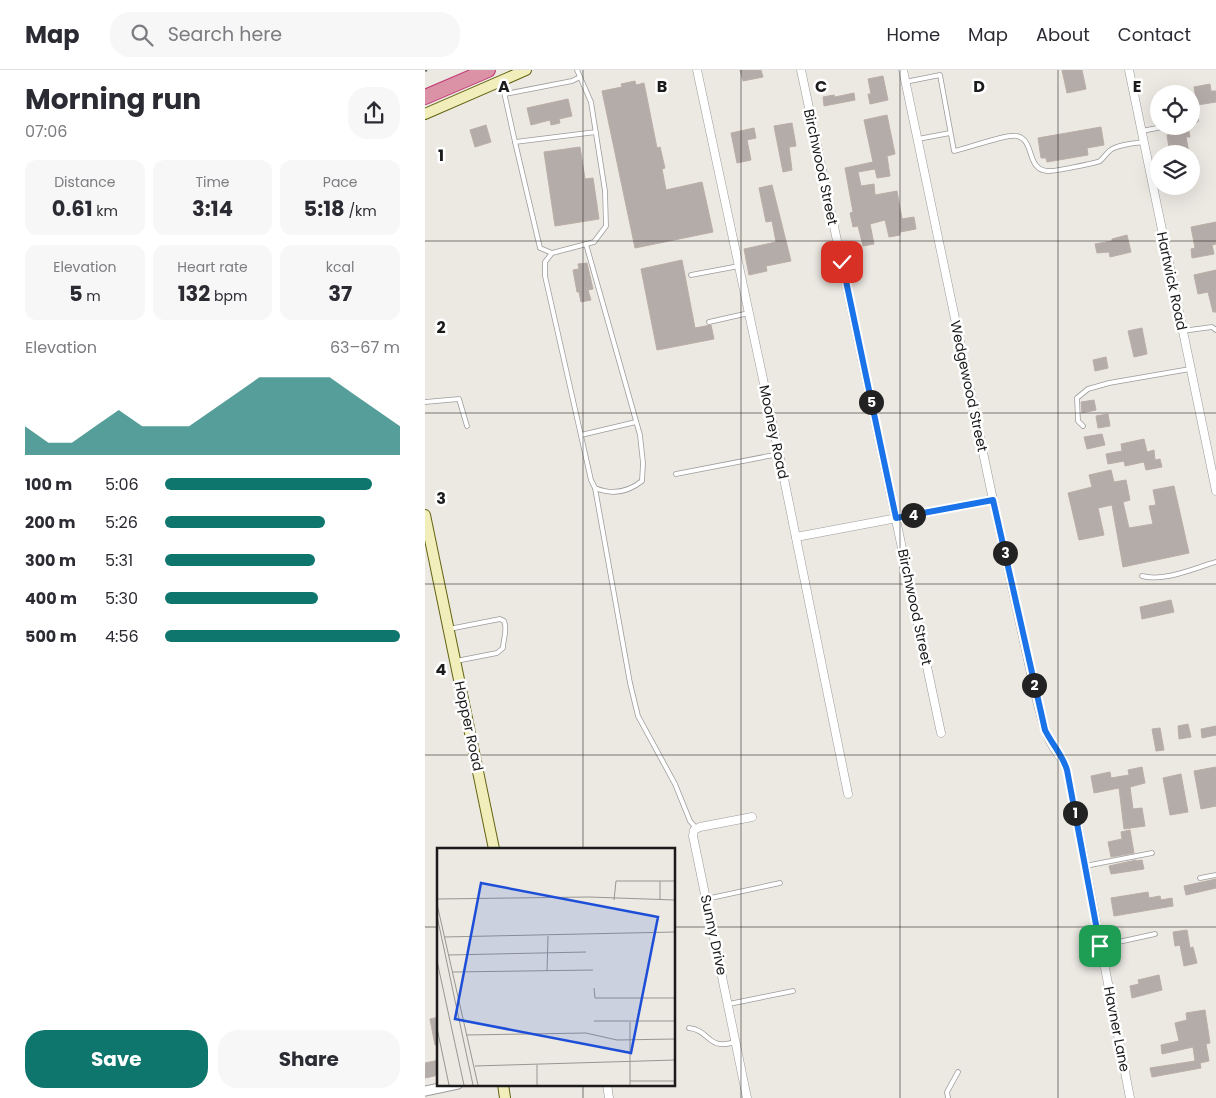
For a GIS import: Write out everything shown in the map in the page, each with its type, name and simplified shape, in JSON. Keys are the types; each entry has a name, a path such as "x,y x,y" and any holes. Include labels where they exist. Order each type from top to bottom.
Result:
{"highway":[{"path":"425,97 488,70"}],"main road":[{"path":"425,114 526,70"},
{"name":"Hopper Road","path":"425,515 494,848"}],"street":[{"name":"Mooney Road","path":"697,70 779,454 848,794"},
{"name":"Birchwood Street","path":"801,70 941,733"},
{"name":"Wedgewood Street","path":"903,70 1037,701"},
{"name":"Hartwick Road","path":"1129,70 1216,491"},
{"path":"796,537 993,500"},
{"name":"Havner Lane","path":"1037,701 1045,730 1053,746 1065,762 1067,770 1130,1098"},
{"path":"696,828 752,816"},
{"name":"Sunny Drive","path":"696,828 693,836 747,1098"},
{"path":"425,1091 449,1086"}],"lane":[{"path":"577,70 591,102 605,191 606,226 594,242 552,253 545,262 545,276 591,480 595,488 630,683 638,716 675,784 690,821 696,828"},
{"path":"905,82 940,75 954,151 970,148 1005,136 1016,135 1028,145 1032,160 1037,168 1046,171 1100,161 1114,147 1144,142"},
{"path":"505,94 572,81 580,77"},
{"path":"502,80 541,248 552,253"},
{"path":"1142,132 1150,130"},
{"path":"515,142 596,132"},
{"path":"917,139 951,133"},
{"path":"586,244 640,435 643,463 642,481 633,488 609,493 595,488"},
{"path":"691,275 739,266"},
{"path":"709,322 749,313"},
{"path":"1182,331 1212,327 1216,330"},
{"path":"1083,426 1078,422 1077,398 1088,389 1190,369"},
{"path":"425,402 459,399 467,426"},
{"path":"581,435 636,422"},
{"path":"676,474 779,454"},
{"path":"1142,576 1151,578 1168,575 1216,562"},
{"path":"449,629 500,619 504,621 506,626 503,648 497,653 456,661"},
{"path":"1085,866 1152,853"},
{"path":"1200,878 1216,875"},
{"path":"706,899 780,883"},
{"path":"1100,946 1155,934"},
{"path":"729,1004 793,991"},
{"path":"689,1028 701,1030 715,1043 722,1045 736,1042"},
{"path":"947,1098 947,1092 958,1072"}],"building":[{"path":"740,70 761,70 763,77 743,81"},
{"path":"1062,70 1082,70 1086,89 1067,93"},
{"path":"883,76 888,100 870,104 868,94 871,94 868,79"},
{"path":"635,81 636,85 644,83 657,148 660,147 665,168 662,169 666,190 702,182 713,232 635,248 602,91 622,87 621,84"},
{"path":"1210,84 1211,91 1216,91 1216,102 1200,105 1200,86"},
{"path":"854,93 855,100 824,106 823,97 834,95 835,97"},
{"path":"568,99 572,116 559,119 560,123 551,125 550,120 531,125 527,108"},
{"path":"887,115 895,154 887,156 890,176 877,178 875,169 858,172 861,186 874,184 875,195 897,191 902,219 914,217 916,229 900,232 900,235 889,237 885,220 870,224 874,244 863,246 858,226 853,227 850,213 853,212 845,168 873,162 864,120"},
{"path":"792,123 796,146 789,147 792,170 783,172 774,126"},
{"path":"486,125 491,142 475,147 470,130"},
{"path":"1101,127 1104,145 1087,148 1088,155 1047,162 1046,158 1041,158 1038,138"},
{"path":"754,128 756,138 747,140 751,160 737,163 731,133"},
{"path":"1167,135 1190,135 1190,137 1186,137 1188,145 1169,145"},
{"path":"580,147 585,179 593,178 599,219 555,226 544,152"},
{"path":"772,185 791,261 766,266 767,271 749,275 744,249 776,242 772,221 766,222 759,188"},
{"path":"1216,222 1216,244 1212,245 1214,254 1192,258 1191,249 1195,248 1191,227"},
{"path":"1127,235 1131,252 1110,257 1109,252 1097,253 1095,244 1112,241 1112,239"},
{"path":"682,260 695,328 711,325 714,339 657,350 641,269"},
{"path":"587,263 593,289 588,290 591,300 581,302 573,270 579,269 578,264"},
{"path":"1216,270 1216,312 1213,312 1208,292 1198,294 1194,275"},
{"path":"1142,328 1147,354 1134,357 1128,331"},
{"path":"1106,357 1108,368 1095,371 1093,360"},
{"path":"1094,400 1096,410 1082,413 1081,402"},
{"path":"1108,414 1110,426 1098,428 1096,416"},
{"path":"1102,434 1105,445 1087,449 1084,437"},
{"path":"1144,439 1147,452 1154,450 1155,460 1160,459 1162,467 1146,470 1144,462 1125,466 1124,461 1108,464 1106,454 1122,451 1121,444"},
{"path":"1111,470 1114,482 1126,480 1130,500 1123,502 1129,528 1153,524 1149,506 1156,505 1153,490 1174,486 1189,553 1123,567 1112,505 1098,508 1104,535 1079,540 1068,493 1092,487 1089,475"},
{"path":"1171,600 1174,612 1142,619 1140,607"},
{"path":"1188,724 1191,737 1179,739 1178,726"},
{"path":"1216,726 1216,735 1202,738 1201,729"},
{"path":"1160,728 1164,750 1156,751 1152,729"},
{"path":"1142,767 1145,783 1130,787 1133,809 1142,808 1145,826 1124,829 1119,788 1094,793 1091,776 1110,772 1111,778 1129,775 1128,770"},
{"path":"1216,767 1216,806 1201,809 1194,771"},
{"path":"1181,774 1188,812 1170,815 1163,778"},
{"path":"1130,830 1134,853 1111,857 1108,842 1122,839 1121,832"},
{"path":"1142,860 1144,869 1111,874 1109,866"},
{"path":"1216,879 1216,888 1186,895 1184,886"},
{"path":"1148,892 1149,898 1160,896 1161,900 1172,898 1173,906 1114,916 1111,898"},
{"path":"1187,930 1190,948 1193,947 1197,963 1184,966 1180,945 1175,946 1173,932"},
{"path":"1159,975 1162,990 1132,998 1130,986 1139,984 1138,980"},
{"path":"1205,1010 1210,1043 1206,1044 1209,1061 1200,1063 1201,1068 1152,1077 1150,1068 1195,1061 1193,1047 1162,1054 1161,1045 1179,1041 1175,1023 1187,1020 1186,1013"},
{"path":"437,1017 437,1045 435,1045 430,1019"},
{"path":"437,1060 437,1075 425,1078 425,1063"}],"route":[{"path":"842,262 896,518 993,500 1037,701 1045,730 1053,746 1065,762 1067,770 1100,946"}]}
